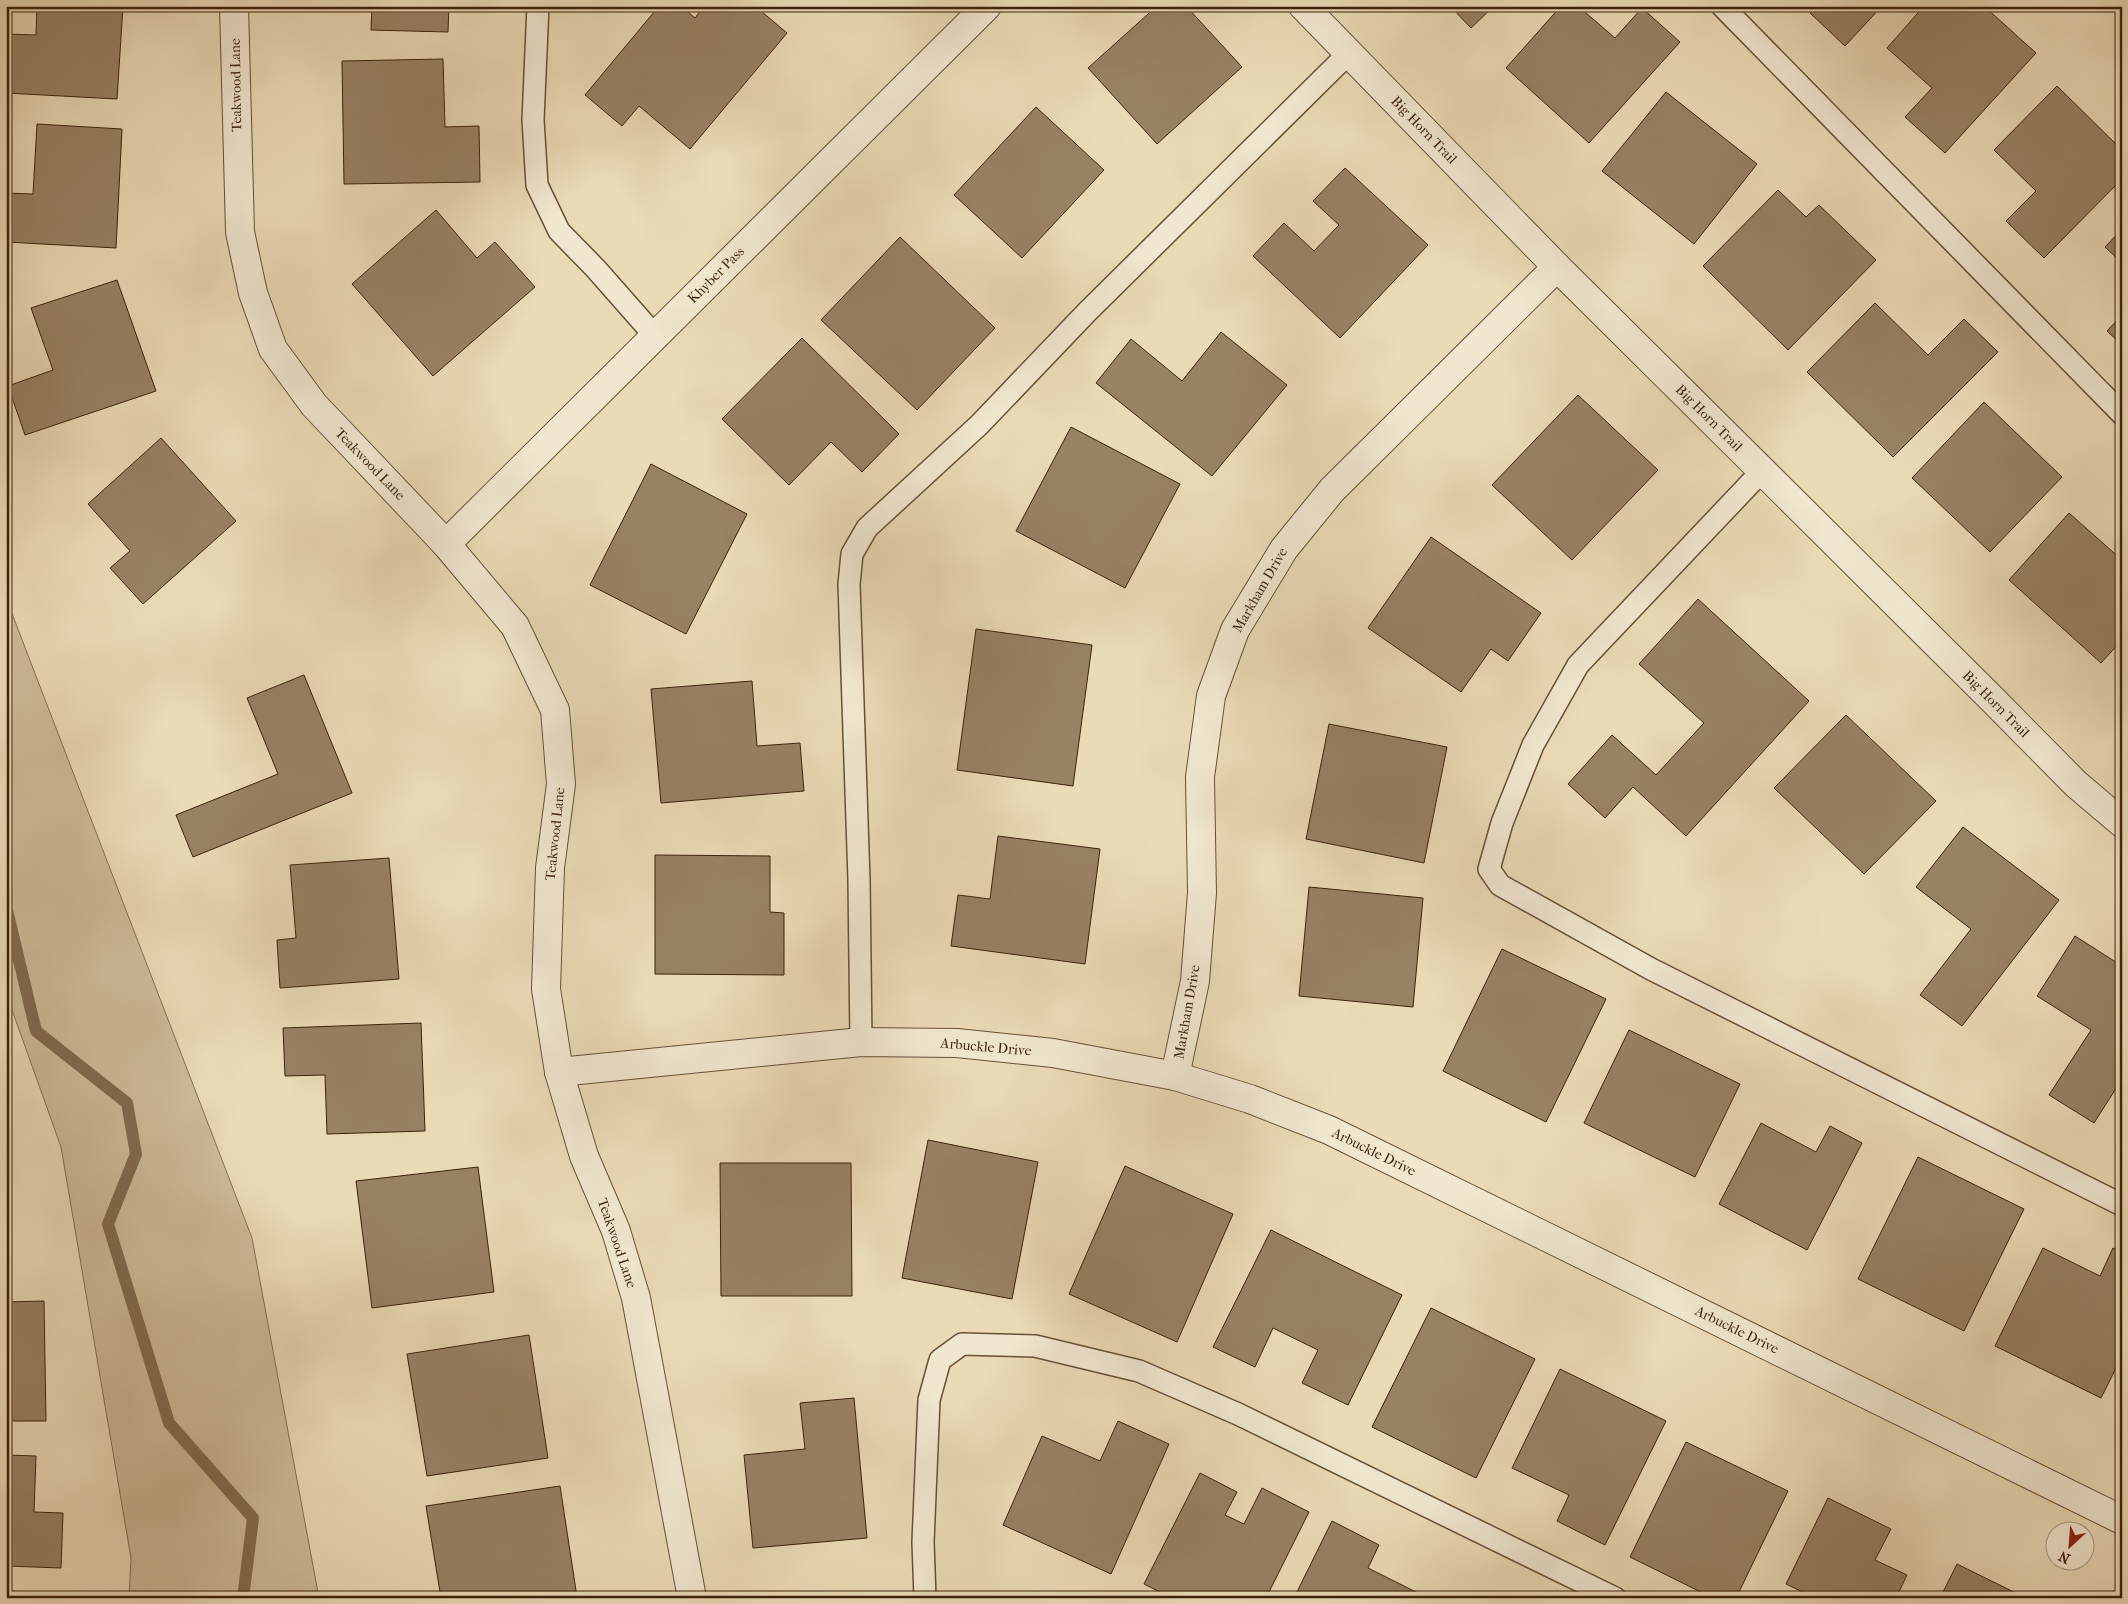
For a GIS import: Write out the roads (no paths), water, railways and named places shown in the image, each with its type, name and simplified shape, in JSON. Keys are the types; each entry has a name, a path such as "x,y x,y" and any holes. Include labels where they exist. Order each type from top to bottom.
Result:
{"street":[{"name":"Teakwood Lane","path":"234,6 240,232 253,293 273,349 314,405 446,544 515,626 555,710 561,784 550,868 546,989 559,1072 584,1156 616,1231 636,1298 692,1598"},
{"name":"Khyber Pass","path":"446,544 987,6"},
{"name":"Big Horn Trail","path":"1304,6 1557,267 2076,784 2122,823"},
{"name":"Markham Drive","path":"1174,1076 1195,981 1202,893 1200,777 1211,696 1235,630 1284,549 1332,490 1557,267"},
{"name":"Arbuckle Drive","path":"559,1072 861,1042 957,1043 1053,1053 1174,1076 1250,1099 1329,1130 2122,1520"}],"lane":[{"path":"538,6 534,120 537,185 560,231 655,336"},
{"path":"1722,6 2122,414"},
{"path":"861,1042 859,880 849,584 852,554 867,528 979,425 1088,311 1349,54"},
{"path":"1762,471 1578,665 1533,745 1502,823 1489,869 1500,885 1650,969 2122,1205"},
{"path":"925,1598 922,1542 929,1400 940,1360 962,1344 1035,1346 1139,1371 1238,1414 1615,1598"}],"waterway":[{"path":"6,906 36,1031 127,1103 136,1154 108,1224 169,1423 253,1518 243,1598"}]}
